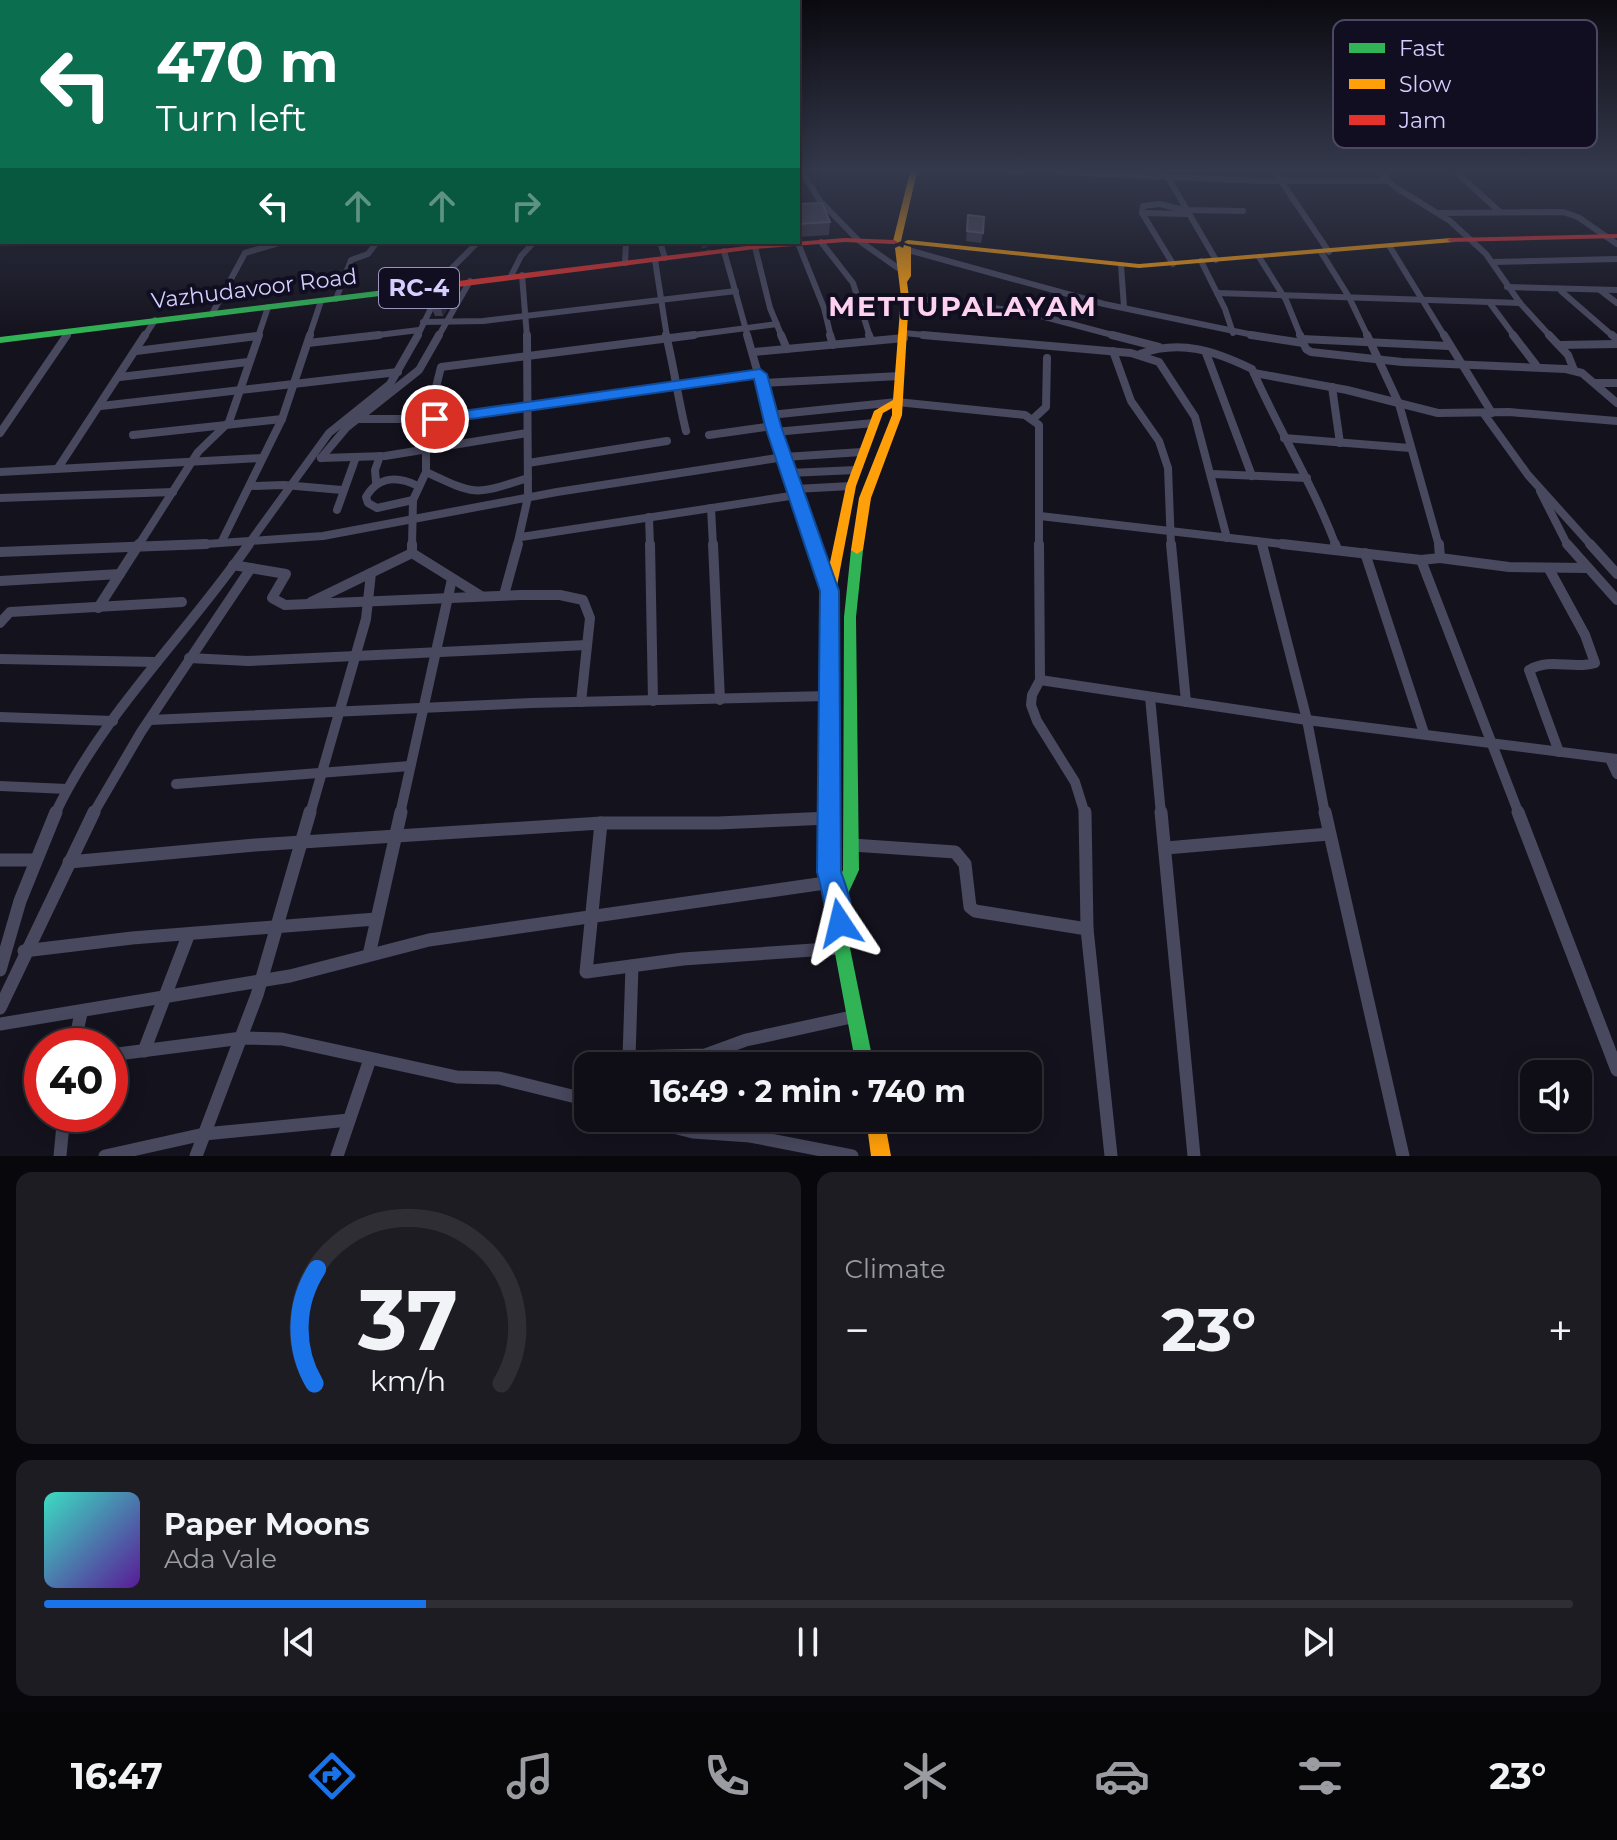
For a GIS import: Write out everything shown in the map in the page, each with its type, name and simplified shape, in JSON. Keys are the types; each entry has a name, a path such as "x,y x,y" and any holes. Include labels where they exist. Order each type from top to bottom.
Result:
{"main road":[{"path":"838,898 851,870 850,617 854,567 865,498 897,415 905,297 903,282 897,274 903,226"},
{"path":"902,244 1121,265 1173,264 1471,238 1613,239"},
{"name":"Vazhudavoor Road","path":"800,243 860,241 902,244"},
{"name":"Vazhudavoor Road","path":"0,340 787,244"},
{"path":"902,244 907,276 903,282"},
{"path":"862,1052 842,948 838,898 829,872 830,591 851,486 862,452 879,411 897,402"},
{"path":"877,1132 881,1156"}],"street":[{"path":"845,226 860,241 898,268"},
{"path":"1151,226 1173,264"},
{"path":"1194,226 1216,260"},
{"path":"1309,226 1349,297 1399,404 1441,552 1440,558"},
{"path":"1456,226 1493,262 1507,287 1559,345 1571,360 1574,370"},
{"path":"1591,226 1613,239"},
{"path":"821,242 853,283 871,341"},
{"path":"212,314 251,244"},
{"path":"245,253 275,244"},
{"path":"336,299 349,262 368,254 376,244"},
{"path":"0,970 3,945 67,789 113,721 157,662 209,601 331,431 389,385 452,265 462,249 473,244"},
{"path":"504,595 521,537 528,497 525,316 516,276 521,256 532,244"},
{"path":"625,263 626,244"},
{"path":"660,244 659,300 686,431"},
{"path":"798,244 824,308 833,345"},
{"path":"902,244 1057,293 1233,333 1302,341 1449,346"},
{"path":"755,247 787,349"},
{"path":"1390,247 1488,413 1536,485 1565,541 1617,600"},
{"path":"724,251 748,327 774,429 830,591"},
{"path":"1259,257 1283,295 1306,349 1315,353 1379,360 1536,365 1574,370 1595,383 1617,403"},
{"path":"1493,262 1617,259"},
{"path":"1201,261 1233,333"},
{"path":"1121,265 1124,307"},
{"path":"470,281 419,370 358,419 321,458 427,451 527,433"},
{"path":"1507,287 1561,291 1617,290"},
{"path":"1600,290 1617,303"},
{"path":"308,343 421,326 736,291"},
{"path":"1561,291 1617,342"},
{"path":"1217,293 1520,303"},
{"path":"905,297 1026,312 1159,347"},
{"path":"222,541 282,419 321,301"},
{"path":"1489,302 1536,365"},
{"path":"98,608 195,456 229,422 268,307"},
{"path":"58,468 155,320"},
{"path":"412,553 413,500 426,472 441,367 777,324"},
{"path":"0,433 69,332"},
{"path":"136,351 257,336"},
{"path":"754,352 904,336 1140,354 1159,362 1192,411 1212,474 1227,538"},
{"path":"1559,345 1617,342"},
{"path":"1140,354 1181,344 1247,367 1254,373 1324,513 1337,550"},
{"path":"1113,351 1131,401 1165,455 1186,702"},
{"path":"1206,353 1252,476"},
{"path":"1033,419 1046,407 1047,358"},
{"path":"120,377 248,362"},
{"path":"101,406 398,372"},
{"path":"1254,373 1332,387 1438,413 1617,421"},
{"path":"358,419 432,419 674,384 761,378 900,376"},
{"path":"1595,383 1617,383"},
{"path":"1332,387 1340,443"},
{"path":"770,415 897,402 1008,411 1033,419 1039,425 1040,680 1032,695 1031,705 1037,721 1075,782 1085,813 1087,929 1111,1156"},
{"path":"133,435 229,422 282,419"},
{"path":"709,435 874,423"},
{"path":"1284,438 1410,448"},
{"path":"528,463 667,441"},
{"path":"0,552 137,548 323,536 528,497 784,457 862,452"},
{"path":"2,473 195,456 262,458"},
{"path":"380,456 375,470 376,482 366,497 372,506 385,508 413,500"},
{"path":"337,510 356,457"},
{"path":"789,473 856,470"},
{"path":"426,472 475,493 528,478"},
{"path":"1212,474 1307,478"},
{"path":"376,482 402,478 418,486"},
{"path":"250,486 291,485 342,490"},
{"path":"1536,485 1612,564 1617,574"},
{"path":"521,537 796,492 851,486"},
{"path":"0,498 173,492"},
{"path":"711,508 720,700"},
{"path":"1040,516 1421,560 1440,558 1549,569 1586,568"},
{"path":"649,517 653,701"},
{"path":"1262,542 1307,720 1329,834 1403,1156"},
{"path":"304,605 412,553"},
{"path":"412,553 481,596"},
{"path":"1365,553 1424,733"},
{"path":"1421,560 1617,1070"},
{"path":"233,565 286,574 272,598 285,605 504,595 560,595 583,600 590,618 581,702"},
{"path":"0,1008 24,951 106,790 189,658 251,568"},
{"path":"1549,569 1585,635 1595,663 1583,667 1538,664 1529,670 1559,752"},
{"path":"196,1156 262,979 370,602 371,573"},
{"path":"0,581 120,574"},
{"path":"369,955 452,579"},
{"path":"0,623 10,612 182,602"},
{"path":"189,658 248,661 587,645"},
{"path":"0,659 157,662"},
{"path":"1040,680 1307,720 1613,759 1617,774"},
{"path":"150,720 423,707 829,696"},
{"path":"1150,697 1194,1156"},
{"path":"0,717 113,721"},
{"path":"176,784 410,766"},
{"path":"0,786 67,789"},
{"path":"69,862 601,823 766,822 829,818"},
{"path":"601,823 586,972 683,959 842,948"},
{"path":"1166,848 1329,834"},
{"path":"852,845 955,852 965,864 970,907 975,911 1087,929"},
{"path":"0,860 36,860"},
{"path":"0,1024 309,973 429,940 832,882"},
{"path":"24,951 132,938 376,919"},
{"path":"144,1051 188,936"},
{"path":"632,966 629,1057 705,1055 746,1040 856,1016"},
{"path":"78,1028 81,1013"},
{"path":"128,1053 242,1038 282,1039 457,1077 499,1078 574,1097"},
{"path":"337,1156 370,1059"},
{"path":"105,1156 204,1134 349,1120"},
{"path":"60,1156 62,1132"},
{"path":"693,1132 750,1136 852,1156"}],"building":[{"path":"967,226 983,226 983,233 967,231"},
{"path":"455,279 440,305 431,306 446,281"}],"tunnel":[{"path":"704,244 708,253"}],"traffic: fast":[{"path":"0,340 450,285"},
{"path":"857,550 850,617 851,870 838,898 842,948 862,1052"}],"traffic: slow":[{"path":"897,241 901,226"},
{"path":"908,242 1139,266 1451,240"},
{"path":"903,282 907,276 907,247"},
{"path":"857,550 865,498 897,415 905,297 899,248"},
{"path":"838,898 829,872 830,591 851,486 879,411 897,402"},
{"path":"877,1132 881,1156"}],"traffic: jam":[{"path":"1451,240 1617,236"},
{"path":"800,244 845,240 894,242"},
{"path":"450,285 794,244"}],"district":[{"name":"METTUPALAYAM","path":"963,306"}],"route":[{"path":"435,419 760,374 773,426 830,591 829,872 838,898 840,923"}]}
